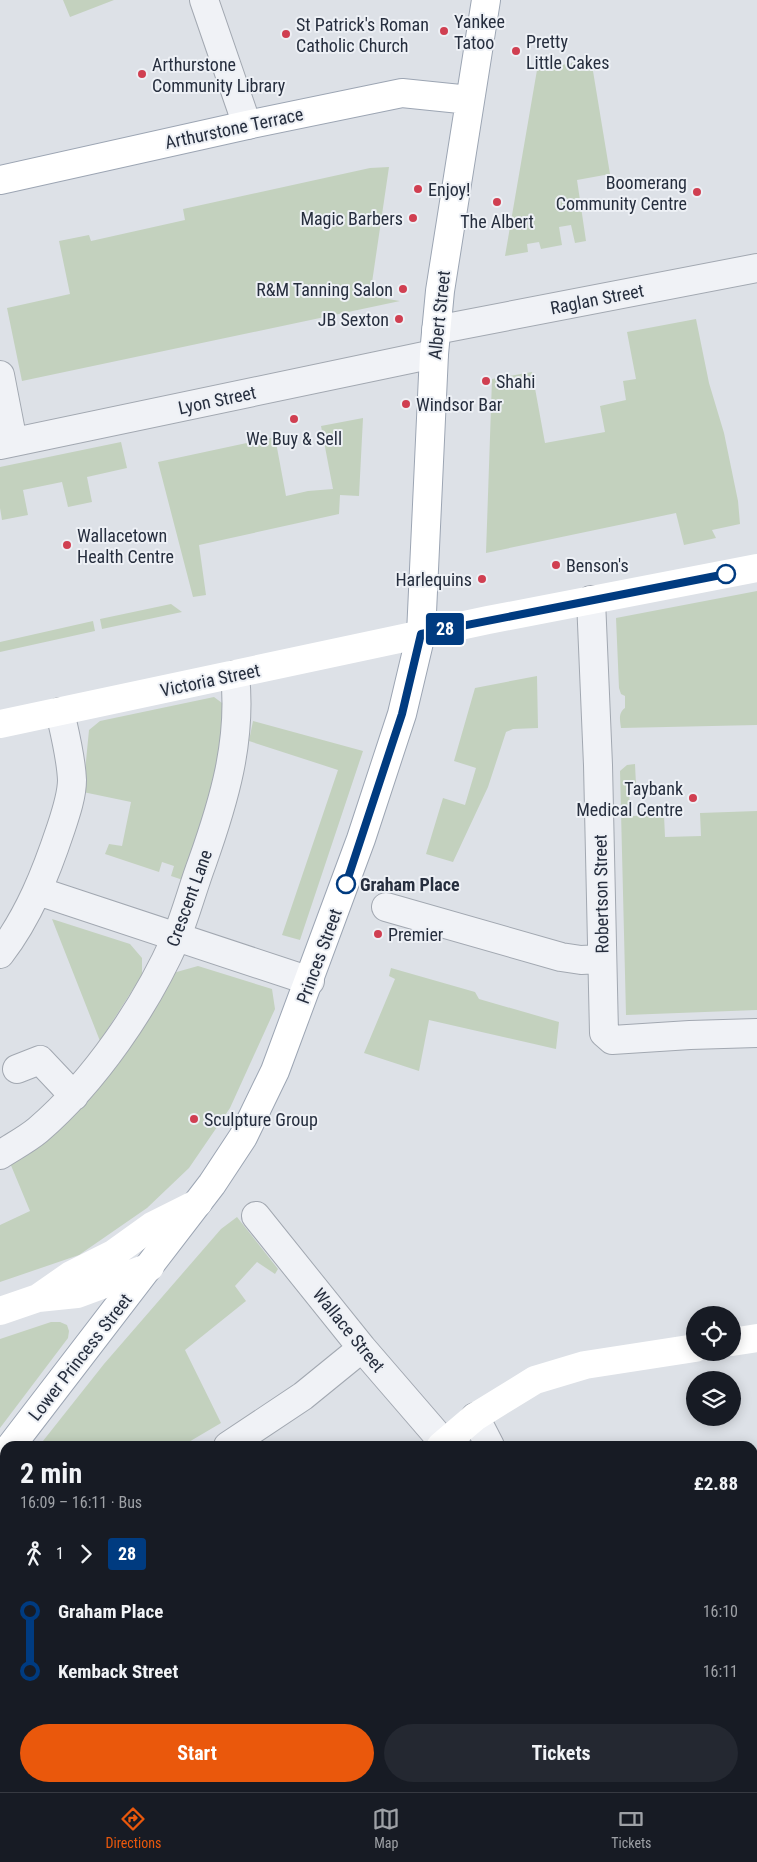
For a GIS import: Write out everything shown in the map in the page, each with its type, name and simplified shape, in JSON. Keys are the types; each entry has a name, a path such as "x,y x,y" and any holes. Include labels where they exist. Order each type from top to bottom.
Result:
{"main road":[{"name":"Albert Street","path":"421,634 435,342 440,291 486,0"},
{"name":"Arthurstone Terrace","path":"0,180 247,125 402,93 470,100"},
{"name":"Victoria Street","path":"0,724 421,634 757,568"},
{"name":"Princes Street","path":"0,1311 38,1298 77,1294 150,1267 212,1184 244,1137 275,1071 361,839 402,714 421,634"},
{"name":"Princes Street","path":"38,1298 71,1275 113,1254 152,1226 198,1203"},
{"name":"Lower Princess Street","path":"15,1441 150,1267"},
{"path":"741,1341 757,1338"},
{"path":"448,1441 476,1417 535,1380 584,1365 686,1349"}],"street":[{"path":"204,0 247,125"},
{"name":"Raglan Street","path":"435,342 757,268"},
{"name":"Lyon Street","path":"7,444 435,342"},
{"path":"0,375 7,444"},
{"name":"Robertson Street","path":"591,600 598,764 604,1033 612,1040 757,1033"},
{"name":"Crescent Lane","path":"0,1155 36,1131 74,1096 129,1022 150,989 176,937 218,816 235,743 237,708 234,674"},
{"path":"0,954 16,933 38,891 66,813 72,782 60,712"},
{"path":"38,891 310,980"},
{"path":"386,907 561,957 581,960 602,959"},
{"path":"17,1069 40,1060 74,1096"},
{"name":"Wallace Street","path":"256,1216 440,1441"},
{"path":"236,1441 303,1396 362,1348"},
{"path":"476,1417 488,1441"}],"green space":[{"path":"63,0 114,0 70,17"},
{"path":"591,59 610,174 577,180 586,241 575,243 571,225 559,227 562,245 541,249 539,242 527,244 528,252 505,256 537,70"},
{"path":"389,167 370,296 400,301 22,381 7,308 70,294 59,241 89,235 91,241 185,220 183,209 370,168"},
{"path":"696,319 709,383 724,433 738,501 740,524 712,530 716,538 684,545 676,513 486,553 492,379 532,372 545,443 605,432 600,406 626,400 623,381 636,379 627,332"},
{"path":"363,418 359,496 340,495 339,514 199,545 206,595 193,597 158,462 275,437 286,496 308,491 333,489 321,426"},
{"path":"121,442 127,468 87,477 92,502 68,507 62,482 23,490 28,515 2,520 0,508 0,467"},
{"path":"757,591 757,725 621,728 620,717 621,712 625,708 625,696 621,694 619,688 616,618"},
{"path":"171,604 182,612 102,629 100,619"},
{"path":"93,621 95,631 0,652 0,642"},
{"path":"537,676 538,728 513,729 506,732 488,787 453,862 426,854 443,798 465,805 476,768 454,761 475,688"},
{"path":"214,697 222,703 222,732 209,799 186,881 171,876 174,866 162,862 159,872 105,854 109,844 122,846 131,802 83,792 89,730 100,721"},
{"path":"253,721 363,751 300,940 282,935 338,770 249,741"},
{"path":"635,764 636,785 629,786 630,816 664,815 665,837 701,836 700,813 757,811 757,1010 626,1015 620,771 627,765"},
{"path":"52,919 130,944 142,958 142,975 100,1041"},
{"path":"198,966 272,989 275,1009 230,1108 189,1168 147,1208 79,1255 0,1282 0,1225 30,1211 10,1163 72,1117 126,1054 123,1044 173,973"},
{"path":"391,968 475,992 479,999 559,1022 556,1049 429,1020 419,1071 364,1053 395,979 389,976"},
{"path":"237,1217 278,1269 275,1274 257,1262 235,1286 246,1301 185,1350 221,1423 190,1441 43,1441 104,1364 221,1229"},
{"path":"51,1322 60,1322 67,1325 69,1331 68,1338 0,1428 0,1339"}],"bus line":[{"name":"28","path":"346,884 402,714 421,634 726,574"}],"place":[{"name":"Yankee Tatoo","path":"444,31"},
{"name":"St Patrick's Roman Catholic Church","path":"286,34"},
{"name":"Pretty Little Cakes","path":"516,51"},
{"name":"Arthurstone Community Library","path":"142,74"},
{"name":"Enjoy!","path":"418,189"},
{"name":"Boomerang Community Centre","path":"697,192"},
{"name":"The Albert","path":"497,202"},
{"name":"Magic Barbers","path":"413,218"},
{"name":"R&M Tanning Salon","path":"403,289"},
{"name":"JB Sexton","path":"399,319"},
{"name":"Shahi","path":"486,381"},
{"name":"Windsor Bar","path":"406,404"},
{"name":"We Buy & Sell","path":"294,419"},
{"name":"Wallacetown Health Centre","path":"67,545"},
{"name":"Benson's","path":"556,565"},
{"name":"Harlequins","path":"482,579"},
{"name":"Taybank Medical Centre","path":"693,798"},
{"name":"Graham Place","path":"346,884"},
{"name":"Premier","path":"378,934"},
{"name":"Sculpture Group","path":"194,1119"}]}
